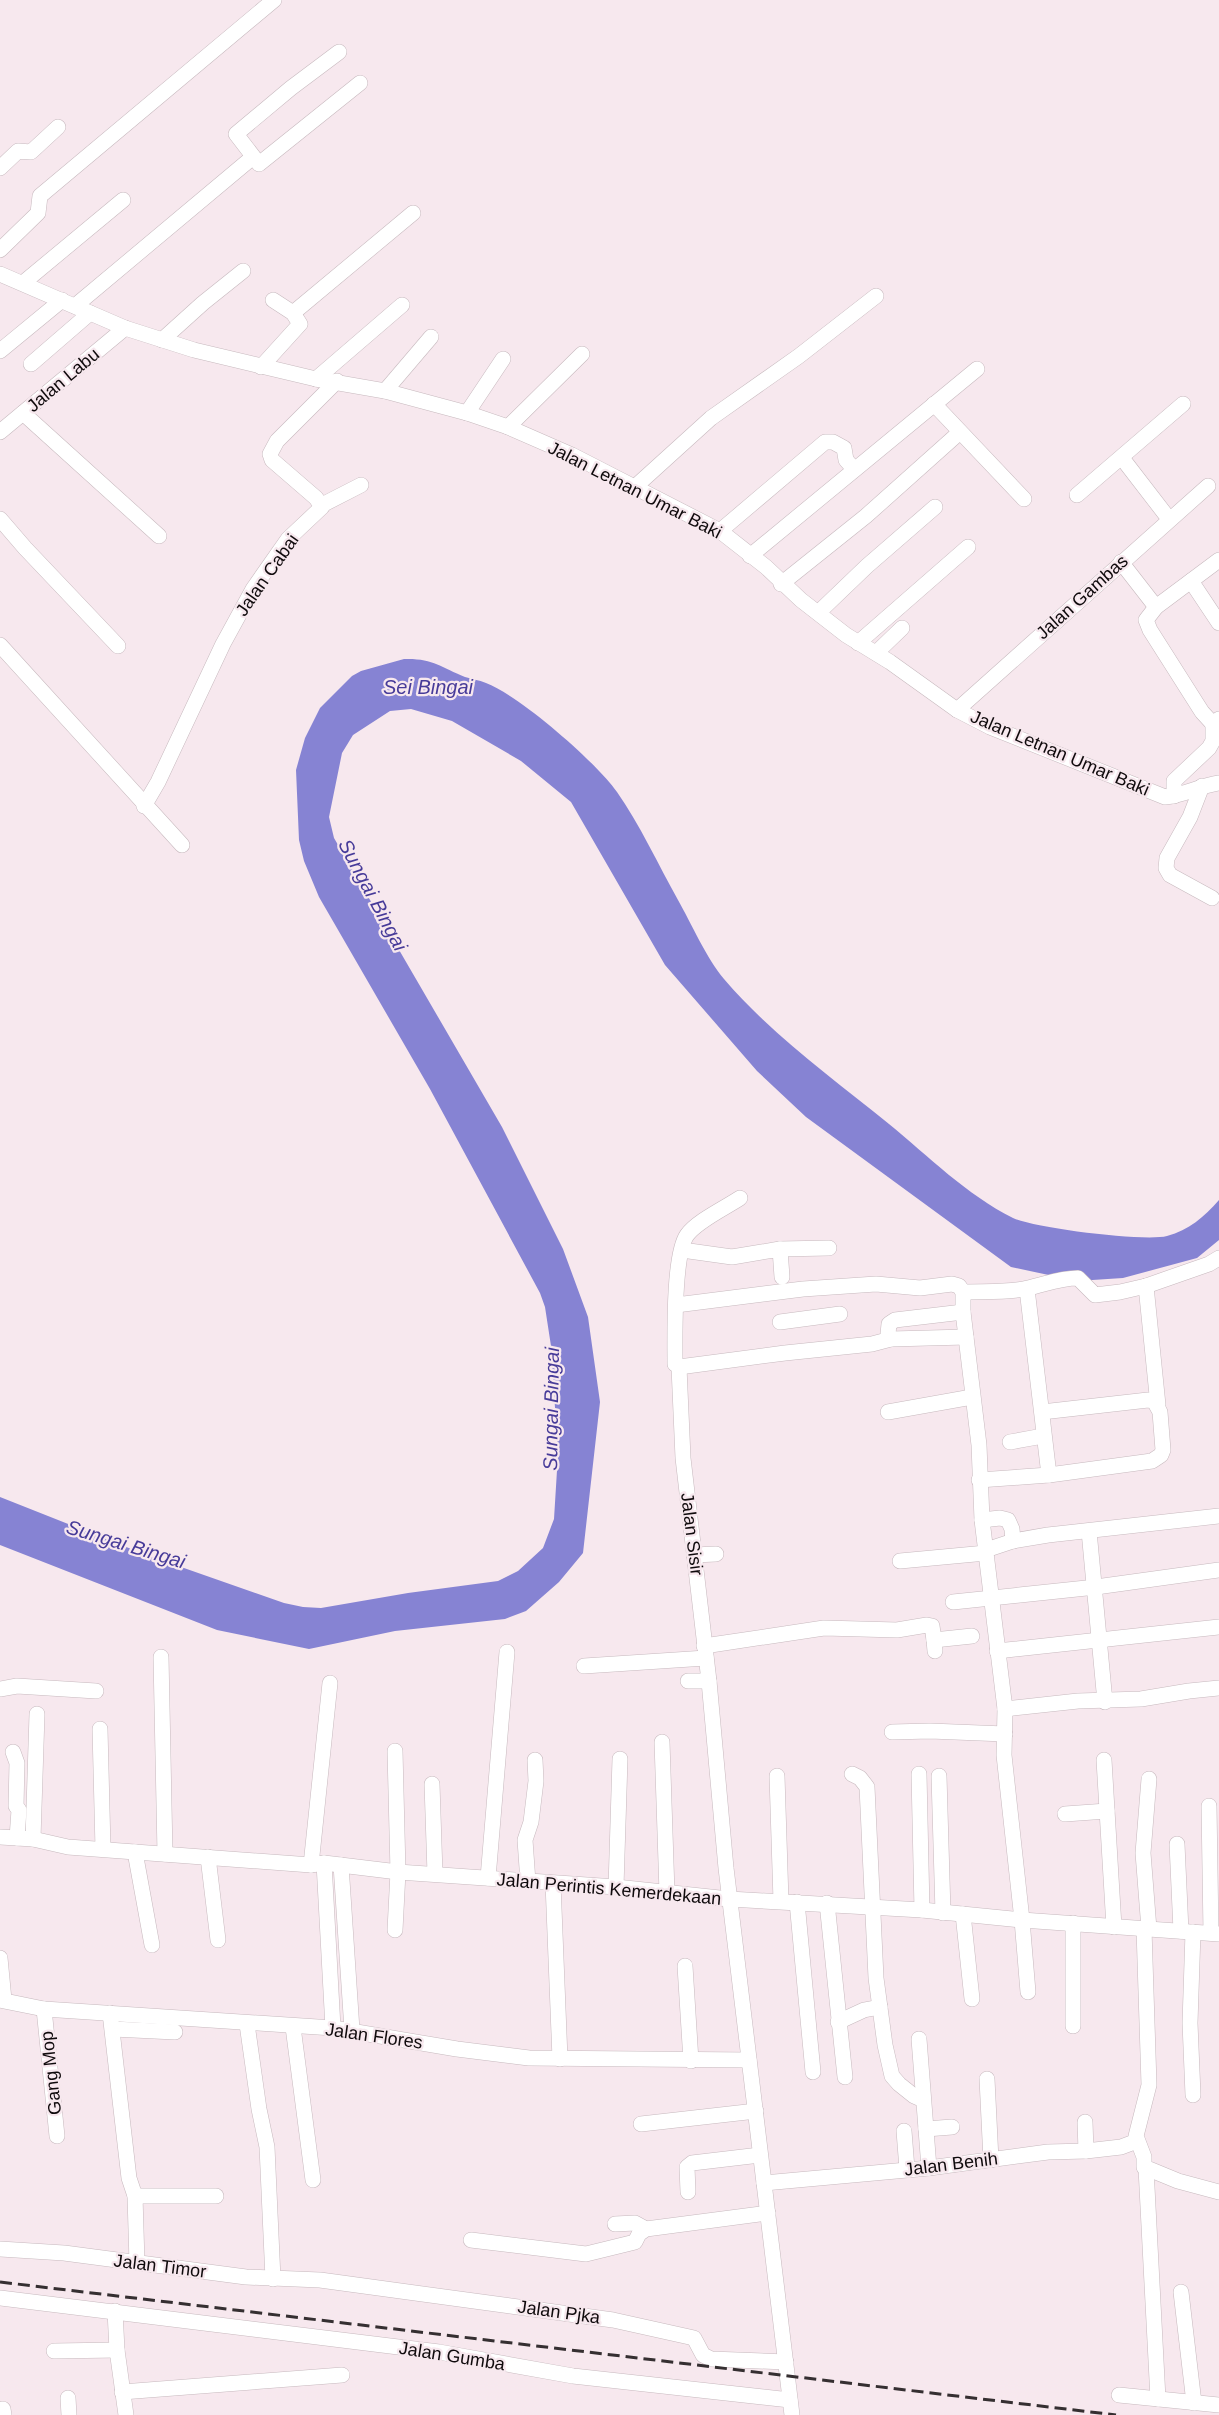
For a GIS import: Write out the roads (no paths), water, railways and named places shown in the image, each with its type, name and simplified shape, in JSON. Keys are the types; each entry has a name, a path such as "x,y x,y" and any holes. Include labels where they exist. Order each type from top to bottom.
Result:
{"street":[{"path":"0,250 38,213 39,196 274,0"},
{"path":"339,52 236,134 259,164 360,83"},
{"path":"0,168 18,151 31,152 58,127"},
{"path":"0,351 68,303 253,157"},
{"path":"23,283 123,200"},
{"path":"294,313 414,213"},
{"path":"162,340 243,271"},
{"name":"Jalan Letnan Umar Baki","path":"0,274 125,328 221,358 316,379 385,391 508,427 572,454 720,531 766,567 781,584 858,643 876,653 957,710 990,728 1096,767 1165,797 1219,783"},
{"path":"636,486 711,418 799,356 876,296"},
{"path":"261,367 299,327 299,320 294,313 273,300"},
{"path":"316,379 402,305"},
{"path":"31,364 90,313"},
{"name":"Jalan Labu","path":"0,432 125,328"},
{"path":"385,391 431,337"},
{"path":"508,427 582,354"},
{"path":"467,414 503,358"},
{"path":"750,556 977,369"},
{"path":"322,505 272,460 270,454 277,441 337,381"},
{"path":"934,404 1024,499"},
{"path":"1077,495 1183,404"},
{"path":"23,413 159,536"},
{"path":"781,584 866,516 960,432"},
{"path":"720,531 825,442 833,442 844,448 846,460 854,469"},
{"path":"1122,458 1169,519"},
{"name":"Jalan Cabai","path":"144,806 158,782 223,644 253,589 288,539 322,505 361,485"},
{"name":"Jalan Gambas","path":"957,710 1208,486"},
{"path":"819,612 867,566 935,507"},
{"path":"0,519 118,646"},
{"path":"858,643 968,547"},
{"path":"1174,796 1174,781 1209,748 1213,741 1216,721 1198,705 1147,624 1148,616 1156,607 1219,560"},
{"path":"1121,562 1156,607"},
{"path":"1191,581 1219,623"},
{"path":"876,653 902,628"},
{"path":"0,645 144,806 182,845"},
{"path":"1202,786 1190,817 1167,858 1166,868 1170,875 1212,898"},
{"name":"Jalan Sisir","path":"740,1198 693,1229 686,1237 675,1287 675,1364 679,1367 683,1458 709,1681 729,1899 791,2407"},
{"path":"682,1250 710,1256 732,1257 780,1249 829,1248"},
{"path":"780,1249 782,1277"},
{"path":"963,1292 1027,1289 1046,1282 1078,1278 1095,1295 1120,1292 1146,1286 1209,1264 1219,1258"},
{"path":"676,1305 802,1289 876,1284 920,1288 952,1284 959,1286 963,1292 963,1312 979,1445 982,1521 1005,1709 1004,1755 1028,1992"},
{"path":"979,1480 1049,1474 1157,1459 1163,1450 1146,1286"},
{"path":"802,1289 807,1317"},
{"path":"1027,1289 1042,1412 1042,1436 1049,1474"},
{"path":"891,1339 888,1328 889,1324 895,1320 963,1312"},
{"path":"780,1322 840,1314"},
{"path":"679,1367 872,1344 891,1339 966,1337"},
{"path":"888,1412 972,1397"},
{"path":"1042,1412 1148,1400 1158,1406"},
{"path":"1010,1442 1042,1436"},
{"path":"900,1561 986,1551 1013,1541 1219,1516"},
{"path":"982,1521 1000,1518 1008,1520 1012,1528 1013,1541"},
{"path":"1089,1531 1101,1639 1105,1702"},
{"path":"694,1555 717,1554"},
{"path":"953,1602 1096,1587 1219,1570"},
{"path":"584,1666 705,1652 824,1628 897,1630 927,1625 932,1626 935,1646 972,1636"},
{"path":"998,1650 1219,1627"},
{"path":"488,1878 507,1652"},
{"path":"161,1657 165,1854"},
{"path":"688,1681 709,1681"},
{"path":"330,1683 318,1864 333,2028"},
{"path":"0,1689 17,1686 96,1690"},
{"path":"1005,1709 1078,1701 1105,1702 1219,1688"},
{"path":"33,1839 37,1714"},
{"path":"100,1729 103,1849"},
{"path":"892,1732 1005,1734"},
{"path":"662,1742 667,1893"},
{"path":"395,1751 398,1872 395,1930"},
{"path":"13,1752 17,1763 17,1838"},
{"path":"616,1887 620,1759"},
{"path":"528,1882 525,1840 531,1822 536,1760"},
{"path":"1104,1760 1114,1927"},
{"path":"852,1774 860,1778 867,1787 876,1978 892,2076 898,2084 923,2100"},
{"path":"919,1774 922,1910"},
{"path":"777,1776 781,1901"},
{"path":"939,1776 943,1913"},
{"path":"1149,1779 1143,1853 1149,2085 1137,2125 1137,2140 1146,2168 1158,2399"},
{"path":"432,1784 435,1874"},
{"path":"1209,1806 1215,1934"},
{"path":"1065,1814 1107,1811"},
{"name":"Jalan Perintis Kemerdekaan","path":"0,1837 33,1839 68,1848 340,1865 398,1872 616,1887 729,1899 827,1903 1215,1934"},
{"path":"1177,1844 1187,1931 1193,2096"},
{"path":"135,1852 152,1945"},
{"path":"208,1857 218,1940"},
{"path":"340,1865 352,2030"},
{"path":"553,1883 560,2059"},
{"path":"797,1902 813,2072"},
{"path":"827,1903 845,2077"},
{"path":"963,1914 972,1999"},
{"path":"1073,1923 1073,2026"},
{"path":"0,1958 2,2000"},
{"path":"685,1966 692,2061"},
{"name":"Jalan Flores","path":"2,2000 112,2021 333,2028 458,2049 529,2058 749,2060"},
{"path":"838,2022 864,2010 880,2007"},
{"name":"Gang Mop","path":"44,2009 57,2136"},
{"path":"137,2263 135,2196 129,2178 112,2021 175,2032"},
{"path":"247,2024 267,2156 273,2279"},
{"path":"292,2027 313,2180"},
{"path":"920,2039 929,2168"},
{"path":"987,2079 991,2160"},
{"path":"641,2124 756,2111"},
{"path":"1085,2122 1086,2151"},
{"path":"926,2129 952,2127"},
{"path":"904,2131 907,2169"},
{"name":"Jalan Benih","path":"764,2183 929,2168 1048,2152 1121,2147 1137,2140"},
{"path":"688,2192 687,2167 692,2163 760,2155"},
{"path":"1146,2168 1196,2187 1219,2192"},
{"path":"135,2196 216,2196"},
{"path":"471,2240 586,2254 634,2242 646,2229 768,2213"},
{"path":"615,2224 635,2223 646,2229"},
{"name":"Jalan Timor","path":"0,2249 64,2253 273,2279 320,2280"},
{"name":"Jalan Pjka","path":"320,2280 614,2320 694,2338 703,2355 711,2359 786,2362"},
{"path":"1181,2292 1194,2403"},
{"name":"Jalan Gumba","path":"0,2298 439,2352 573,2376 791,2407"},
{"path":"115,2311 117,2350 126,2415"},
{"path":"54,2351 117,2350"},
{"path":"122,2392 342,2375"},
{"path":"1119,2395 1219,2405"},
{"path":"68,2398 69,2415"}],"water":[{"name":"Sei Bingai","path":"404,659 429,662 501,690 537,715 575,748 607,779 625,804 705,951 724,979 762,1019 803,1055 980,1198 996,1209 1025,1222 1090,1233 1137,1237 1167,1236 1175,1233 1202,1217 1219,1200 1219,1240 1197,1258 1123,1278 1077,1281 1011,1267 806,1117 757,1071 665,965 571,802 521,761 452,721 411,709 390,711 353,735 342,753 329,817 334,838 502,1127 563,1249 588,1317 600,1402 583,1553 559,1582 526,1611 505,1619 395,1631 309,1649 217,1630 0,1545 0,1497 144,1554 284,1603 321,1608 498,1581 518,1571 543,1548 554,1519 558,1454 551,1346 545,1307 540,1293 430,1089 319,897 304,861 299,840 296,770 305,738 320,708 352,676 361,671"}],"railway":[{"path":"0,2282 1116,2415"}],"water label":[{"name":"Sungai Bingai","path":"373,895"},
{"name":"Sungai Bingai","path":"551,1409"},
{"name":"Sungai Bingai","path":"126,1544"}]}
